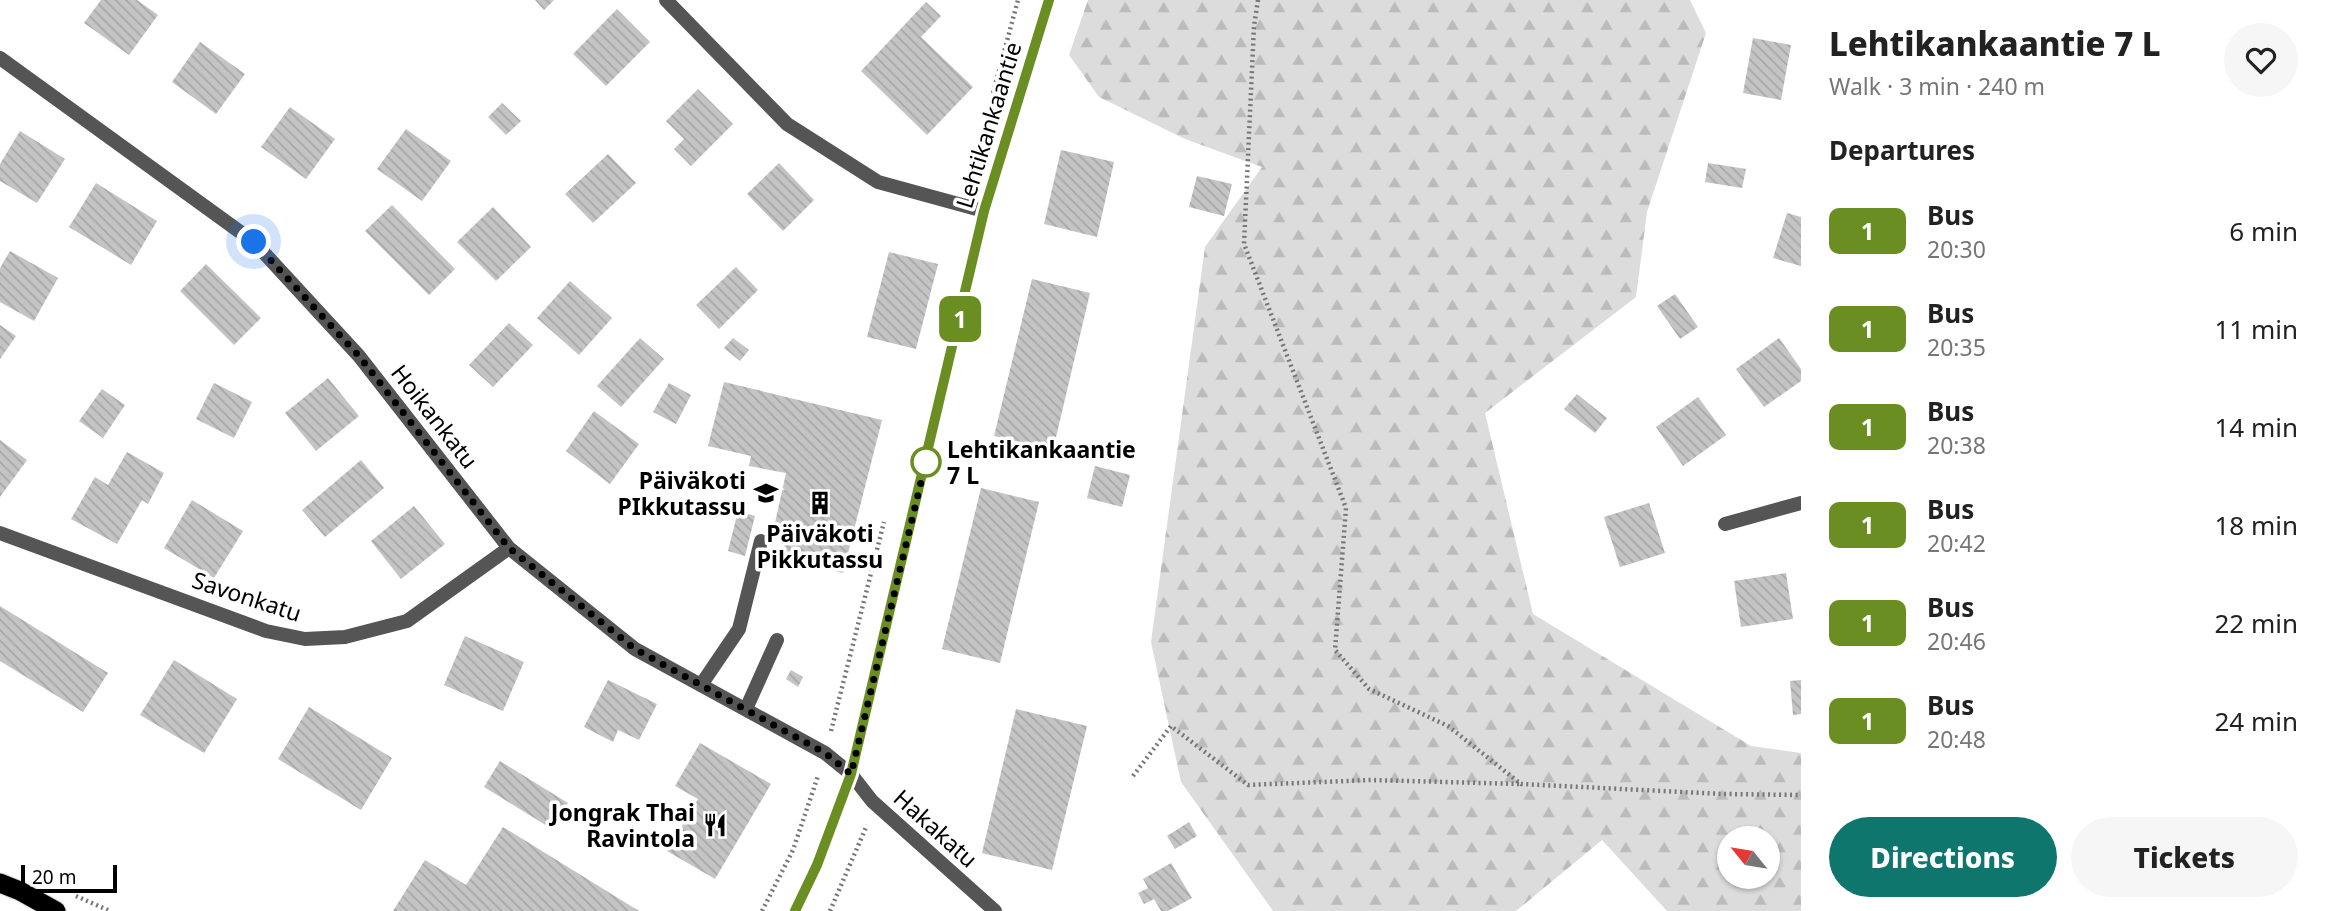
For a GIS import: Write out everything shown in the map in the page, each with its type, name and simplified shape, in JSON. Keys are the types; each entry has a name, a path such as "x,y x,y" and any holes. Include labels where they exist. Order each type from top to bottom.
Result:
{"highway":[{"path":"0,883 57,911"}],"street":[{"path":"666,0 787,124 878,182 984,211"},
{"name":"Lehtikankaantie","path":"795,911 817,865 851,774 984,211 1049,0"},
{"name":"Hoikankatu","path":"0,58 254,242 359,356 509,548 635,649 825,753 851,774"},
{"path":"1725,524 1801,503"},
{"name":"Savonkatu","path":"0,533 266,631 305,639 345,638 408,621 509,548"},
{"path":"701,685 738,628 761,541"},
{"path":"746,709 776,640"},
{"name":"Hakakatu","path":"851,774 872,801 995,911"}],"path":[{"path":"991,100 1018,0"},
{"path":"1258,0 1254,26 1244,244 1346,508 1335,650 1369,689 1448,726 1521,784"},
{"path":"762,911 793,850 825,753 887,509"},
{"path":"1133,776 1171,726 1248,785 1371,780 1801,795"}],"green space":[{"path":"1088,0 1690,0 1706,33 1647,212 1636,297 1485,413 1533,614 1751,746 1801,753 1801,911 1667,911 1602,840 1516,911 1273,911 1181,782 1151,642 1205,247 1262,167 1185,139 1099,97 1069,55"}],"building":[{"path":"101,0 137,0 158,15 129,55 84,23"},
{"path":"535,0 554,0 544,10"},
{"path":"926,2 941,16 921,37 973,87 927,135 861,71"},
{"path":"617,9 650,42 606,86 573,54"},
{"path":"1753,38 1791,45 1781,100 1743,93"},
{"path":"200,42 245,74 216,114 172,82"},
{"path":"698,89 733,124 691,166 674,149 684,139 666,121"},
{"path":"502,103 521,121 506,135 488,117"},
{"path":"290,107 335,139 306,179 261,147"},
{"path":"406,129 451,161 422,201 377,169"},
{"path":"20,131 65,159 37,203 0,181 0,164"},
{"path":"1061,150 1114,162 1097,237 1044,224"},
{"path":"608,154 636,183 593,223 565,194"},
{"path":"779,163 814,200 783,231 747,194"},
{"path":"1708,163 1746,169 1742,188 1705,182"},
{"path":"1197,176 1232,184 1224,216 1189,207"},
{"path":"96,183 157,221 131,265 69,227"},
{"path":"392,205 455,269 429,295 365,231"},
{"path":"493,207 531,247 496,281 457,242"},
{"path":"1787,213 1801,217 1801,266 1773,258"},
{"path":"10,251 58,278 34,321 0,302 0,268"},
{"path":"889,252 938,264 916,349 867,337"},
{"path":"206,264 261,318 234,345 180,291"},
{"path":"736,267 758,290 719,329 696,305"},
{"path":"1032,279 1090,293 1053,450 994,436"},
{"path":"570,281 612,318 579,355 537,318"},
{"path":"1675,294 1698,327 1680,339 1657,306"},
{"path":"509,323 533,345 493,387 469,365"},
{"path":"0,325 16,336 0,359"},
{"path":"640,338 664,359 621,407 597,386"},
{"path":"733,338 749,350 740,361 724,348"},
{"path":"1779,338 1801,369 1801,381 1764,407 1736,369"},
{"path":"328,378 359,416 316,451 285,413"},
{"name":"Päiväkoti Pikkutassu","path":"724,382 882,420 843,573 786,560 783,534 773,532 786,473 749,466 751,456 708,446"},
{"path":"214,383 252,402 234,438 196,419"},
{"path":"669,383 691,395 676,424 653,412"},
{"path":"102,389 125,405 103,438 79,421"},
{"path":"1577,394 1607,418 1595,433 1564,409"},
{"path":"1698,397 1726,435 1683,466 1656,427"},
{"path":"594,411 639,444 610,484 566,451"},
{"path":"0,440 27,460 0,497"},
{"path":"127,452 164,473 148,504 142,500 117,544 71,519 95,477 108,485"},
{"path":"361,460 384,488 325,537 302,510"},
{"path":"1095,466 1130,475 1122,507 1087,498"},
{"path":"981,488 1039,502 1000,663 942,649"},
{"path":"192,500 243,531 214,578 164,548"},
{"path":"1649,503 1665,553 1620,567 1604,517"},
{"path":"414,506 445,544 401,579 371,541"},
{"path":"738,511 755,516 745,556 728,551"},
{"path":"1786,573 1793,619 1741,627 1734,581"},
{"path":"0,606 108,673 83,712 0,661"},
{"path":"465,636 524,662 503,711 444,685"},
{"path":"174,660 237,699 204,753 140,715"},
{"path":"791,670 803,677 798,687 786,679"},
{"path":"608,680 657,704 639,740 618,730 613,742 584,727"},
{"path":"1801,680 1801,714 1793,715 1790,681"},
{"path":"309,707 392,758 361,810 278,759"},
{"path":"1016,709 1087,726 1052,870 982,853"},
{"name":"Jongrak Thai Ravintola","path":"700,743 771,784 715,879 667,851 698,799 675,786"},
{"path":"500,761 568,803 552,829 484,787"},
{"path":"1189,822 1197,836 1175,849 1167,836"},
{"path":"503,827 639,911 393,911 425,860 466,885"},
{"path":"1171,863 1192,898 1168,911 1161,911 1154,899 1144,904 1138,893 1148,888 1143,879"}],"bus line":[{"name":"1","path":"795,911 817,865 851,774 984,211 1049,0"}],"place":[{"name":"Lehtikankaantie 7 L","path":"926,462"},
{"name":"Päiväkoti PIkkutassu","path":"766,493"},
{"name":"Päiväkoti Pikkutassu","path":"820,503"},
{"name":"Jongrak Thai Ravintola","path":"715,825"}],"route":[{"path":"254,242 359,356 509,548 635,649 825,753 851,774 928,453 926,462"}]}
